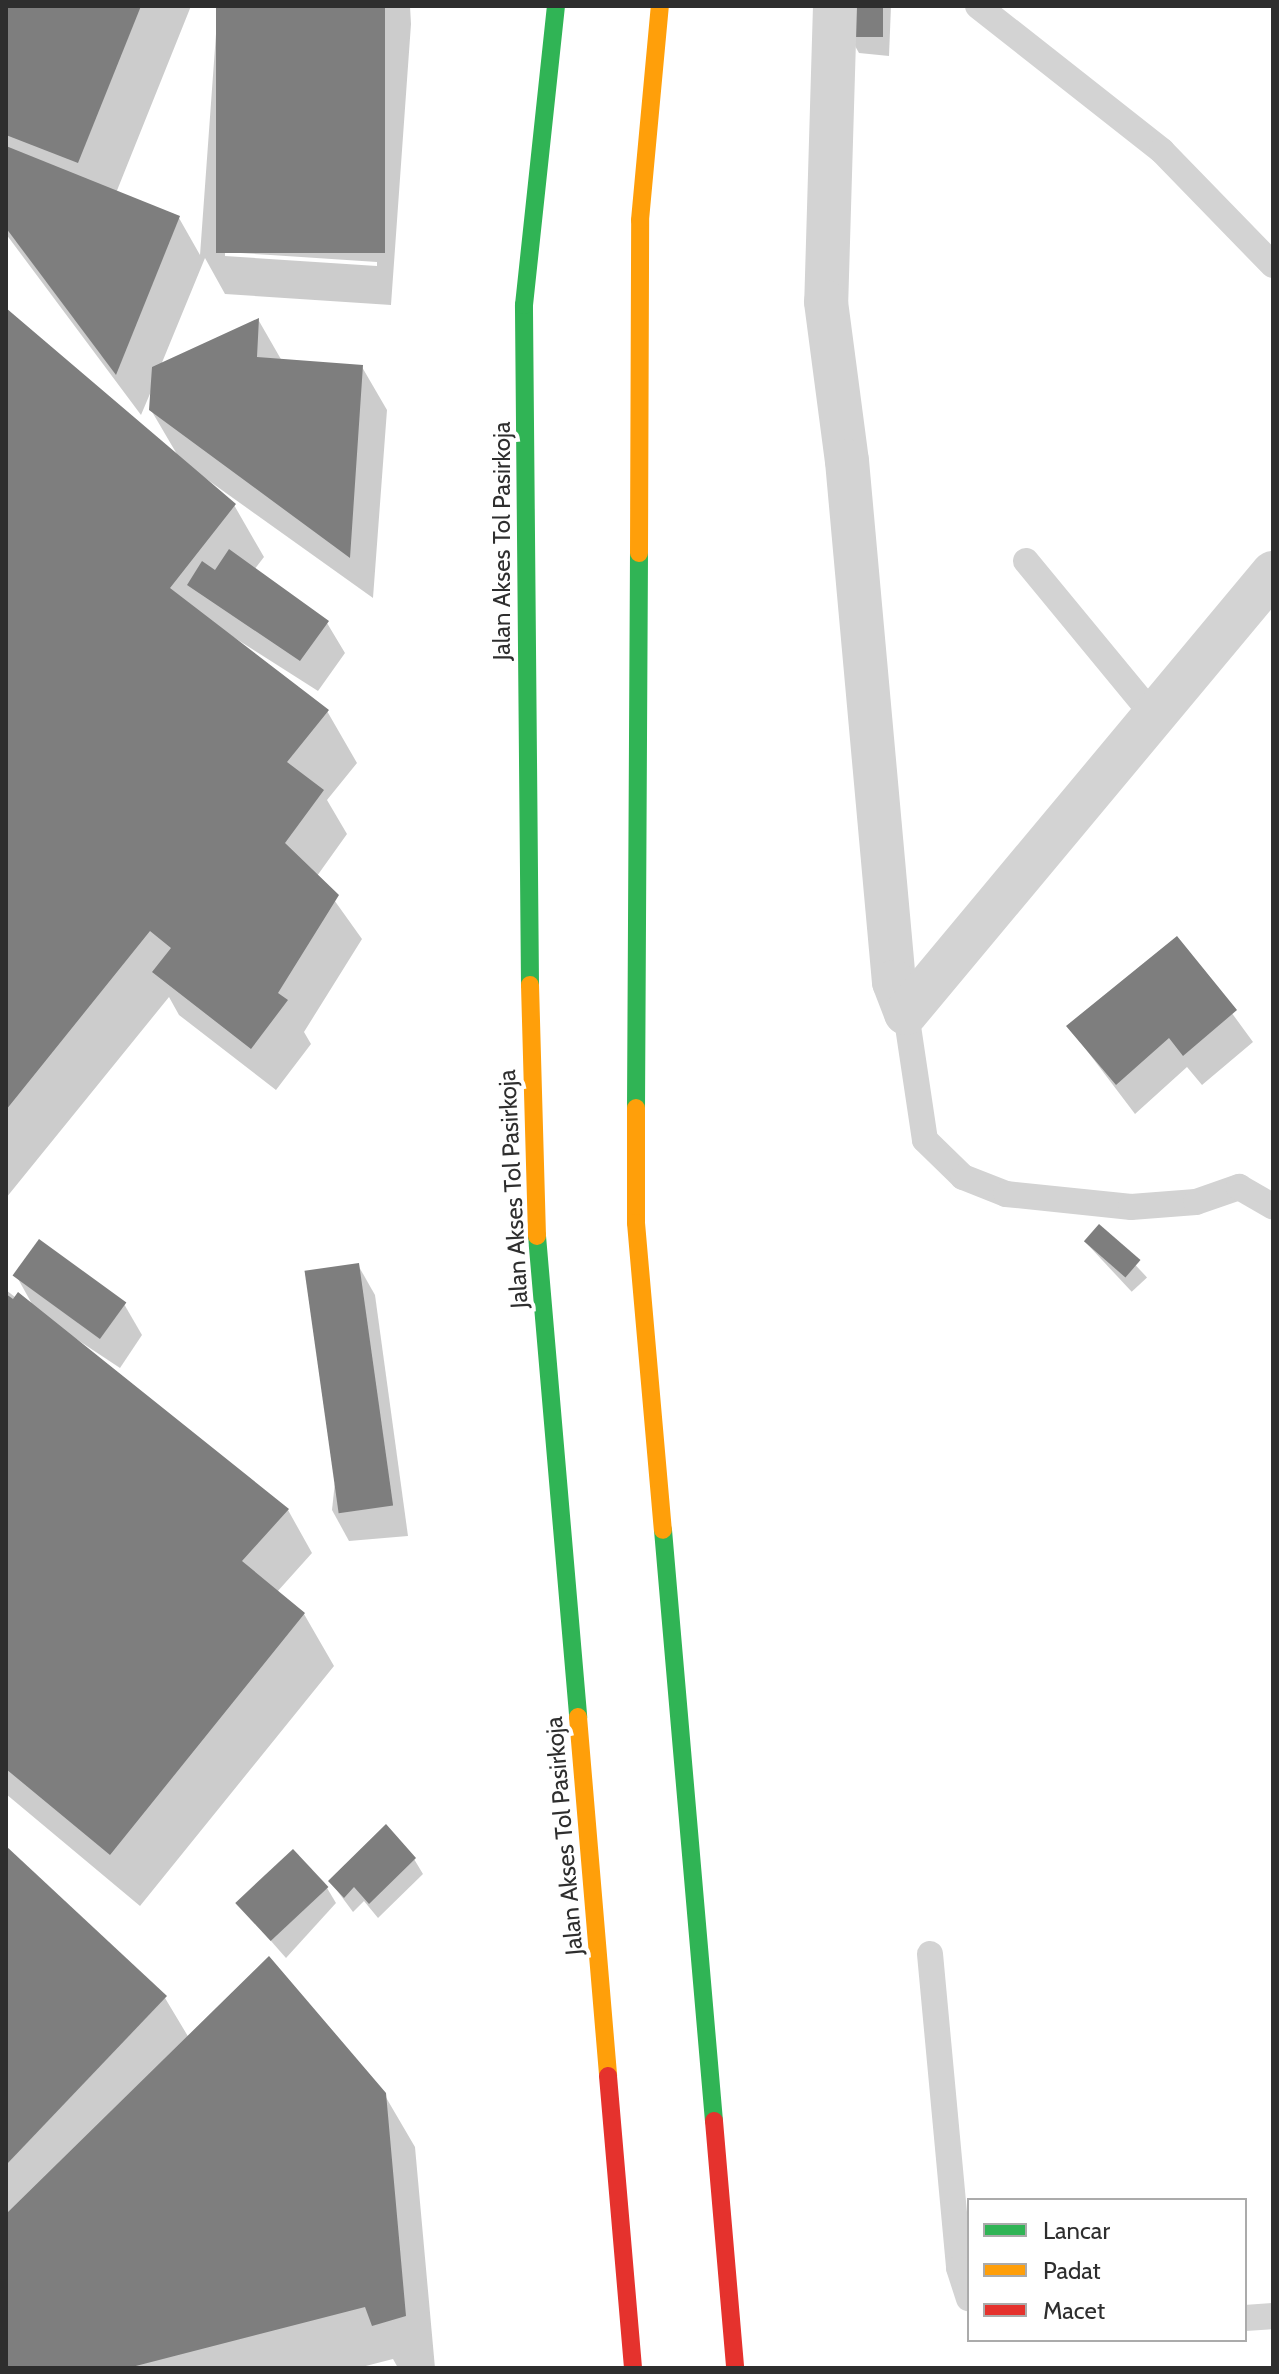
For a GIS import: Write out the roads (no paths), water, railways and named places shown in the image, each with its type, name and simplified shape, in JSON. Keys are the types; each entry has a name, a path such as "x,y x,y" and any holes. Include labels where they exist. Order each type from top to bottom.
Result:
{"highway":[{"name":"Jalan Akses Tol Pasirkoja","path":"556,6 524,305 531,1167 633,2368"},
{"path":"660,6 640,220 636,1223 735,2368"}],"street":[{"path":"835,6 826,302 847,461 894,982 906,1013 1152,714 1273,573"}],"lane":[{"path":"978,6 1162,151 1273,265"},
{"path":"1026,561 1152,714"},
{"path":"906,1013 925,1140 963,1177 1006,1194 1131,1207 1196,1202 1239,1187 1273,1207"},
{"path":"930,1954 959,2268 967,2292"},
{"path":"1247,2318 1273,2316"}]}
